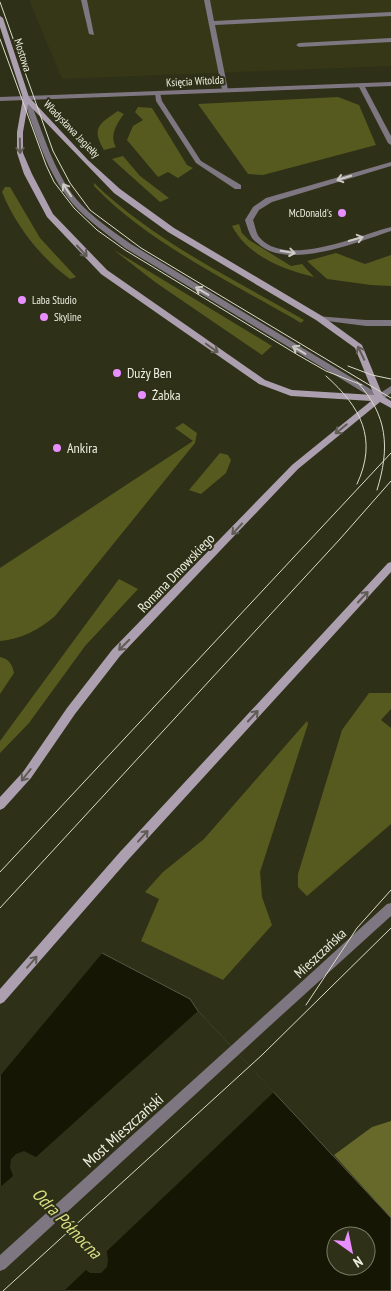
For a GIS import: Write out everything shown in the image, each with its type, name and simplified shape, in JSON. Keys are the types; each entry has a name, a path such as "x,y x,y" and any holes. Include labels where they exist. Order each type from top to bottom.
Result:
{"main road":[{"name":"Mostowa","path":"0,18 26,98"},
{"name":"Władysława Jagiełły","path":"26,98 92,167 158,221 318,318 359,347 379,398"},
{"name":"Władysława Jagiełły","path":"26,98 20,132 20,153 28,174 50,215 104,272 262,382 292,393 379,398 391,405"},
{"name":"Romana Dmowskiego","path":"3,802 26,775 71,711 116,653 295,467 379,398"},
{"path":"0,998 110,872 391,566"}],"street":[{"path":"84,0 92,34"},
{"path":"207,0 225,90"},
{"path":"211,22 391,14"},
{"path":"299,45 391,40"},
{"name":"Księcia Witolda","path":"0,99 391,84"},
{"path":"360,85 391,143"},
{"path":"157,93 159,101 198,162 238,187"},
{"path":"26,98 52,165 66,190 75,202 103,228 128,246 379,398"},
{"path":"391,164 269,200 256,209 249,220 250,229 255,238 274,249 291,254 320,250 391,229"},
{"path":"318,318 366,323 391,323"},
{"name":"Romana Dmowskiego","path":"379,398 391,389"},
{"name":"Mieszczańska","path":"268,1020 391,908"},
{"name":"Most Mieszczański","path":"0,1264 268,1020"}],"shaded area":[{"path":"29,0 391,0 391,66 62,79"},
{"path":"338,97 359,105 376,145 263,175 248,174 198,104"},
{"path":"138,107 152,108 187,165 193,168 178,178 168,172 158,177 127,140 133,126 143,120 135,112"},
{"path":"118,111 124,114 117,125 113,138 116,147 104,150 98,136 99,127 106,119"},
{"path":"123,156 140,176 169,198 160,202 112,159"},
{"path":"94,183 142,223 194,258 304,320 301,323 165,244 116,207 94,186"},
{"path":"5,187 10,187 40,238 76,277 70,279 49,261 30,240 8,205 2,192"},
{"path":"239,224 242,233 249,240 291,266 302,264 314,277 290,270 267,260 247,246 232,226"},
{"path":"101,240 114,250 272,346 262,355 155,282"},
{"path":"336,253 365,264 391,255 391,286 327,279 307,261"},
{"path":"183,423 197,433 195,443 55,616 43,626 29,633 0,641 0,568 193,441 175,428"},
{"path":"220,453 228,455 231,460 226,473 201,494 189,490"},
{"path":"119,579 138,589 85,646 29,723 0,753 0,741"},
{"path":"0,657 10,662 14,673 0,694"},
{"path":"369,693 391,693 391,709 381,720 391,728 391,824 307,896 298,887 298,874 342,730"},
{"path":"307,721 308,724 260,872 262,897 272,925 223,980 141,941 159,899 145,892 163,872 204,839"}],"green space":[{"path":"391,1121 391,1218 334,1155 372,1127"}],"water":[{"name":"Odra Północna","path":"0,881 102,953 190,999 198,1011 391,1218 391,1291 0,1291"}],"pier":[{"path":"0,879 104,951 0,1076"},
{"path":"198,1011 274,1092 107,1251 107,1267 101,1273 90,1273 86,1270 64,1291 0,1291 0,1187 13,1176 10,1167 11,1159 16,1154 24,1151 36,1157"}],"tram line":[{"path":"0,2 53,151 70,183 90,210 141,248 391,398"},
{"path":"0,39 46,165 54,182 74,208 97,230 125,250 298,355 326,371 358,384"},
{"path":"348,366 372,375 391,379"},
{"path":"326,376 349,400 357,412 366,438 363,468 357,484"},
{"path":"358,384 375,407 380,420 384,433 384,461"},
{"path":"384,461 391,453"},
{"path":"0,872 384,461"},
{"path":"377,490 384,461"},
{"path":"0,908 340,539 391,481"},
{"path":"306,1005 357,928 391,890"},
{"path":"3,1291 262,1055 391,928"}],"place":[{"name":"McDonald's","path":"342,213"},
{"name":"Laba Studio","path":"22,300"},
{"name":"Skyline","path":"44,317"},
{"name":"Duży Ben","path":"117,373"},
{"name":"Żabka","path":"142,395"},
{"name":"Ankira","path":"57,448"}]}
